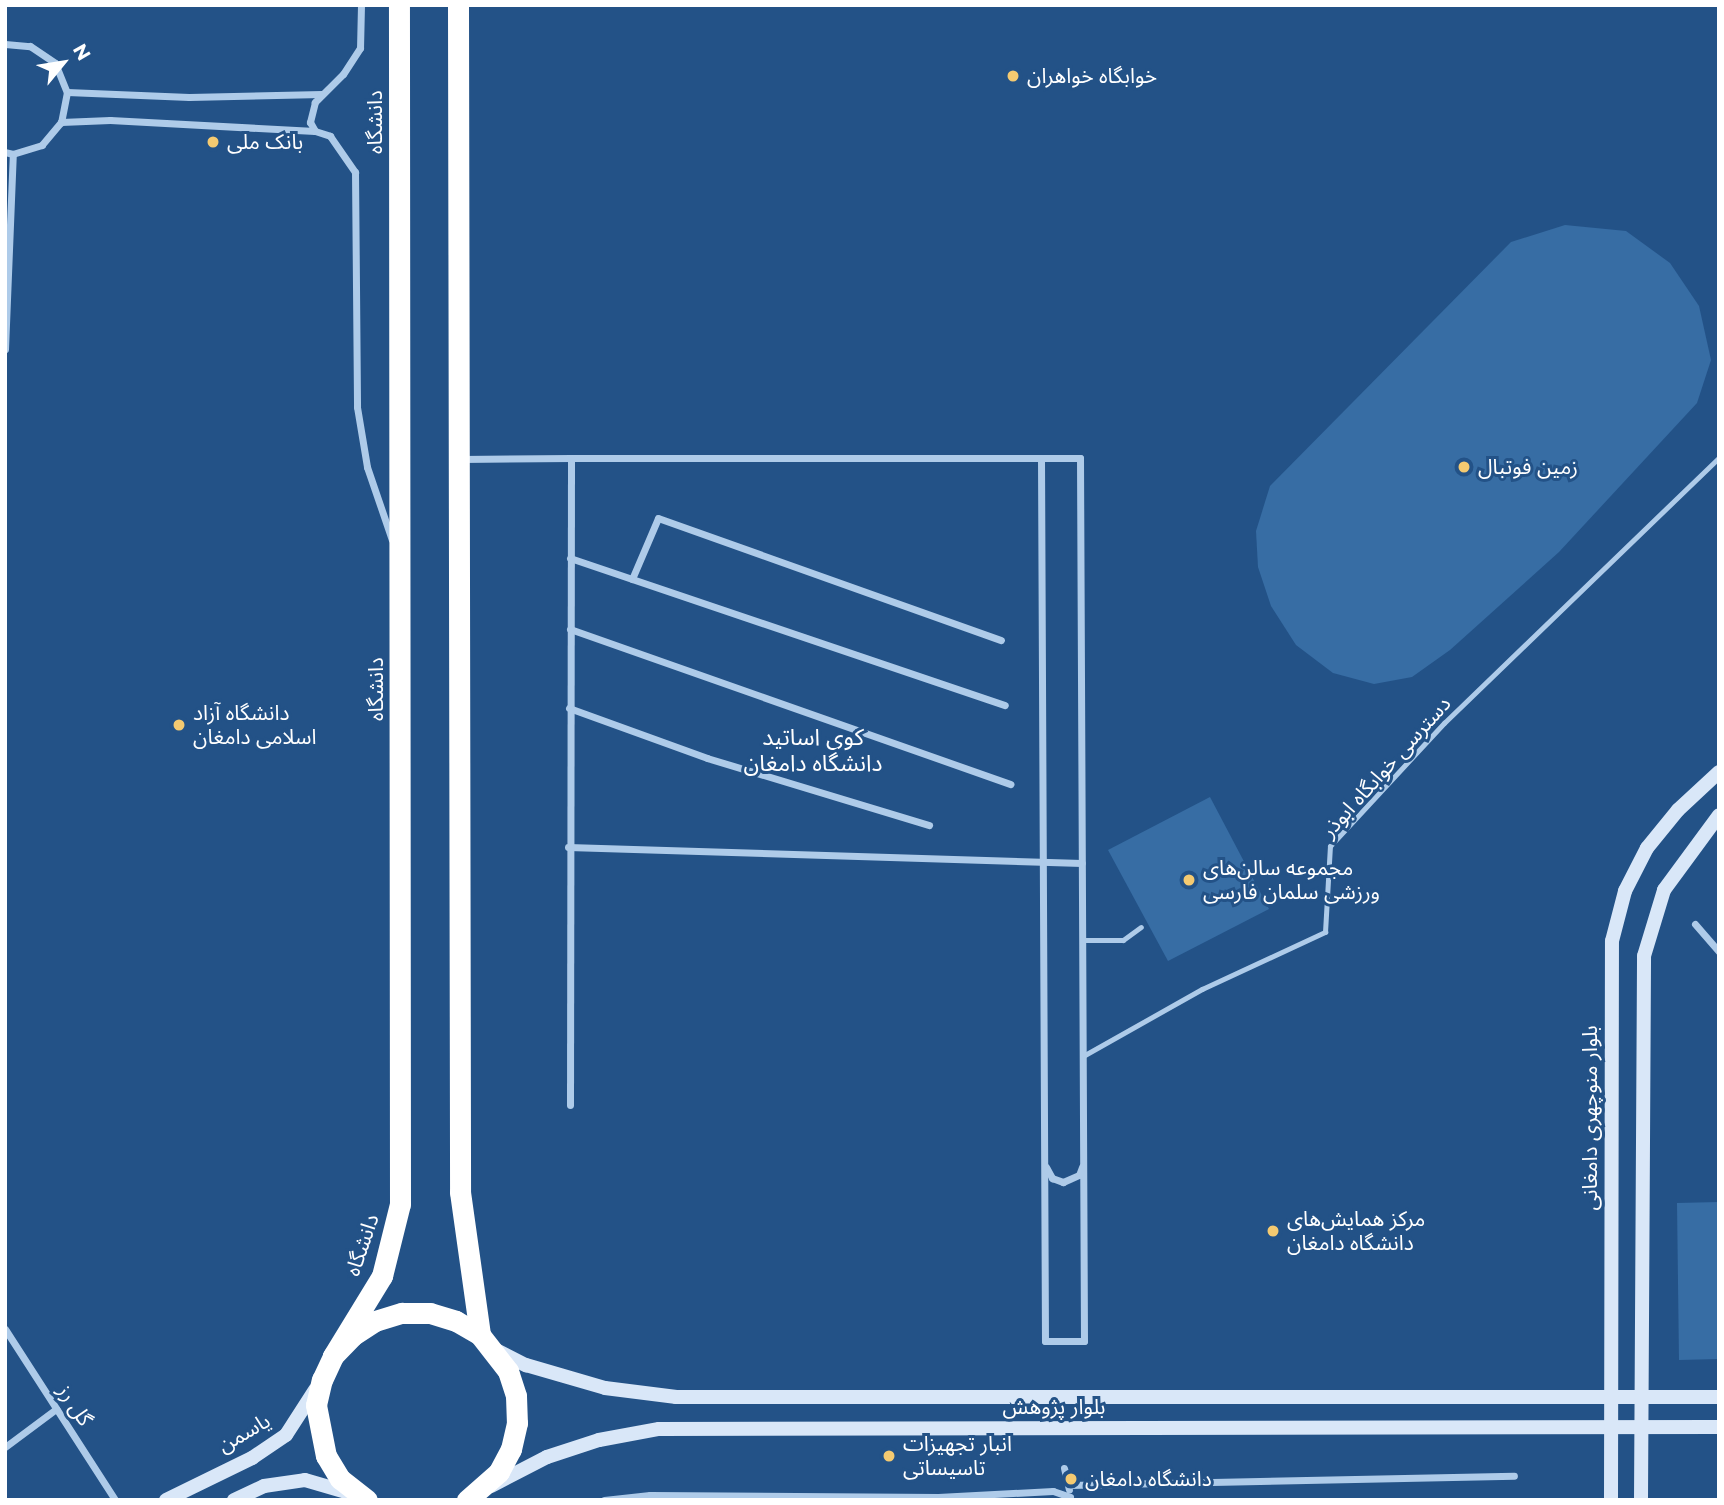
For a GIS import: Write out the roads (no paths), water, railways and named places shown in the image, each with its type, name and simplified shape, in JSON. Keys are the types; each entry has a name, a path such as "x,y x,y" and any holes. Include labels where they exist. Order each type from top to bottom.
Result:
{"highway":[{"name":"دانشگاه","path":"333,1356 382,1276 400,1204 400,5"},
{"path":"458,5 456,458 460,1192 487,1342 516,1396 517,1423 499,1472 474,1495"},
{"path":"363,1498 340,1479 318,1432 316,1405 322,1380 333,1356 352,1336 375,1321 402,1313 430,1313 456,1321 487,1342"}],"street":[{"path":"315,131 311,112 322,94 360,48 361,5"},
{"path":"5,44 30,46 55,64 67,92 61,122 42,145 9,153 5,349"},
{"path":"67,92 189,97 322,94"},
{"path":"61,122 110,120 315,131 330,136 355,172 357,407 367,467 399,561"},
{"path":"456,458 571,458 1041,458 1080,458 1084,1341 1045,1341 1041,458"},
{"path":"570,1105 568,847 571,458"},
{"path":"632,579 658,518 1001,640"},
{"path":"570,558 1005,705"},
{"path":"570,629 1010,784"},
{"path":"569,708 707,758 929,825"},
{"name":"بلوار منوچهری دامغانی","path":"1611,1500 1612,942 1625,891 1647,848 1678,810 1719,772"},
{"path":"1641,1500 1644,957 1664,890 1719,815"},
{"path":"568,847 1082,863"},
{"path":"1695,924 1719,952"},
{"path":"1044,1152 1052,1178 1063,1182 1079,1175 1083,1164"},
{"name":"گل رز","path":"5,1329 115,1500"},
{"name":"بلوار پژوهش","path":"487,1342 526,1365 605,1388 676,1397 1719,1397"},
{"name":"یاسمن","path":"166,1500 252,1458 286,1434 322,1380"},
{"path":"5,1447 56,1409"},
{"name":"بلوار پژوهش","path":"474,1495 547,1457 599,1440 659,1429 1719,1427"},
{"path":"604,1500 650,1497 938,1498 1054,1491 1070,1498 1064,1468"},
{"path":"1069,1485 1514,1476"},
{"path":"234,1500 264,1486 305,1480 363,1498"}],"lane":[{"name":"دسترسی خوابگاه ابوذر","path":"1083,1056 1202,989 1325,932 1330,846 1444,723 1719,457"},
{"path":"1082,940 1123,940 1141,927"}],"place":[{"name":"خوابگاه خواهران","path":"1013,76"},
{"name":"بانک ملی","path":"213,142"},
{"name":"زمین فوتبال","path":"1464,467"},
{"name":"دانشگاه آزاد اسلامی دامغان","path":"179,725"},
{"name":"مجموعه سالن‌های ورزشی سلمان فارسی","path":"1189,880"},
{"name":"مرکز همایش‌های دانشگاه دامغان","path":"1273,1231"},
{"name":"انبار تجهیزات تاسیساتی","path":"889,1456"},
{"name":"دانشگاه دامغان","path":"1071,1479"}],"district":[{"name":"کوی اساتید دانشگاه دامغان","path":"813,750"}]}
